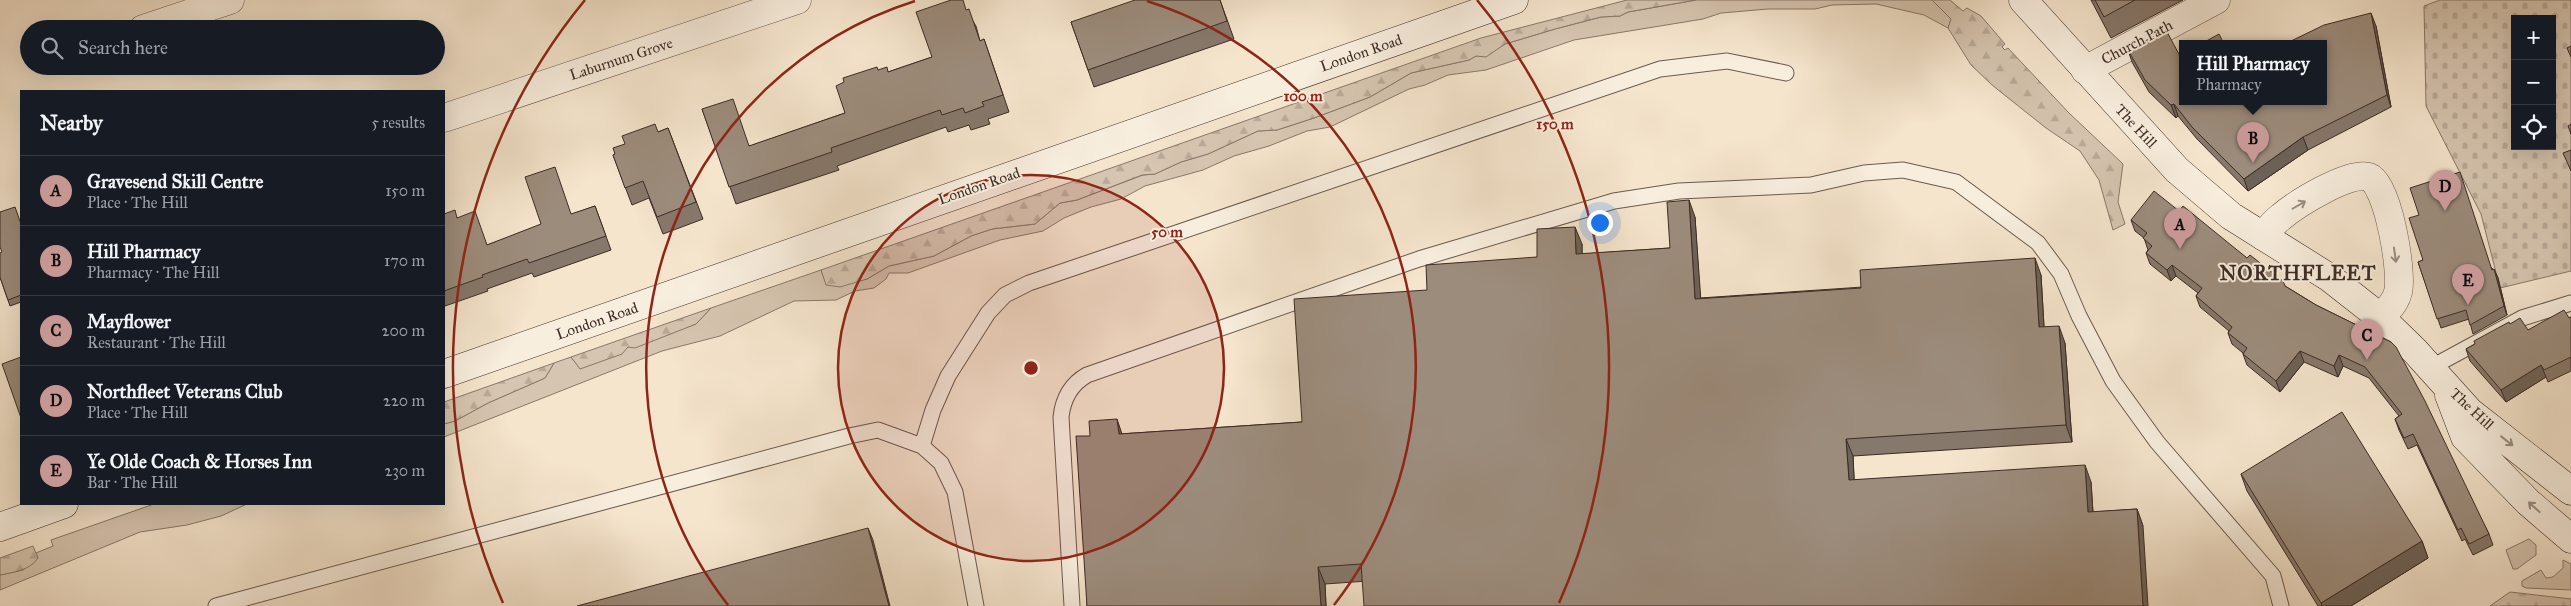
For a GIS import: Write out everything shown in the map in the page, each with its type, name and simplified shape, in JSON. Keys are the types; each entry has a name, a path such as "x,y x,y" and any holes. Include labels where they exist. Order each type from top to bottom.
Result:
{"main road":[{"path":"158,17 230,0"},
{"name":"Laburnum Grove","path":"445,118 797,0"},
{"name":"London Road","path":"445,374 1514,0"},
{"name":"The Hill","path":"2023,0 2177,170 2231,216 2330,278 2381,318 2438,376 2470,412 2571,491"},
{"name":"Church Path","path":"2085,70 2216,0"},
{"path":"2263,236 2283,215 2335,184 2360,175 2372,178 2379,185 2386,203 2399,278 2396,297 2381,318"},
{"path":"2438,376 2465,437 2528,502 2571,539"},
{"path":"0,527 61,505"}],"lane":[{"path":"922,446 933,410 948,376 988,314 1005,295 1029,283 1660,68 1728,61 1786,73"},
{"path":"1072,606 1061,421 1064,402 1071,388 1087,375 1391,268 1614,201 1679,191 1811,185 1864,173 1903,170 1956,182 2038,243 2060,274 2079,316 2113,381 2157,442 2273,576 2281,606"},
{"path":"2438,376 2522,318 2571,303"},
{"path":"216,606 849,436 878,430 922,446 941,463 954,488 976,606"}],"green space":[{"path":"1627,0 1696,0 1628,12 1620,16 1601,17 1505,44 1486,57 1476,56 1469,60 1411,73 1370,97 1314,118 1277,130 1258,131 1208,154 1181,162 1155,174 1142,175 1077,200 1060,203 1035,224 992,229 971,236 934,256 889,266 867,279 840,287 826,285 821,270 1481,38"},
{"path":"1696,0 1932,0 1951,19 1948,28 1924,15 1876,4 1832,5 1815,9 1768,9 1721,13 1703,19 1574,40 1486,70 1448,75 1425,85 1409,89 1330,127 1307,131 1269,146 1234,156 1203,170 1145,186 1121,199 1091,207 1064,218 1043,231 1000,240 908,273 889,273 886,279 874,288 855,291 836,300 794,301 720,336 662,351 445,437 445,424 455,421 488,403 545,378 554,363 571,357 580,368 628,347 696,324 711,308 821,270 827,285 867,279 889,266 934,256 971,236 992,229 1035,224 1060,203 1077,200 1143,175 1155,174 1181,162 1208,154 1258,131 1277,130 1314,118 1370,97 1411,73 1469,60 1476,56 1486,56 1505,44 1601,17 1620,16 1628,12"},
{"path":"1932,0 1950,0 1963,11 1967,8 1981,16 2005,44 2002,47 2005,50 2008,48 2069,113 2123,164 2118,202 2125,224 2113,230 2099,180 2080,151 2046,128 1992,85 1971,65 1948,28 1951,19"},
{"path":"2440,0 2571,0 2571,271 2500,288 2481,214 2426,106 2424,6"},
{"path":"711,308 696,324 635,348 628,347 622,354 580,369 571,357"},
{"path":"554,363 545,378 488,403 455,421 445,424 445,402"},
{"path":"151,505 245,505 221,516 187,525 140,532 0,590 0,575 23,570 38,558 36,553 53,546 51,540"},
{"path":"2529,539 2536,545 2536,555 2517,569 2513,569 2506,550"},
{"path":"33,546 38,558 30,566 0,575 0,558"},
{"path":"2563,560 2571,564 2571,590 2526,588 2522,586 2522,581 2541,570 2546,578 2553,577 2563,568"},
{"path":"2510,592 2571,599 2571,606 2490,606"}],"building":[{"path":"951,0 963,0 966,10 969,9 980,41 984,39 1003,95 982,102 984,106 965,113 963,108 942,115 940,110 831,148 832,152 729,187 702,109 733,99 749,146 845,113 836,86 844,82 843,78 877,67 878,70 887,67 888,72 932,57 916,12"},
{"path":"1135,0 1220,0 1227,21 1088,70 1071,22"},
{"path":"2095,0 2135,0 2104,17"},
{"path":"2371,13 2387,95 2303,137 2244,179 2192,127 2174,104 2171,105 2145,80 2128,50 2166,30 2179,54 2179,105 2327,105 2327,40 2293,40 2324,25"},
{"path":"2219,34 2222,40 2208,40"},
{"path":"2571,46 2571,57 2567,48"},
{"path":"655,124 658,132 668,128 696,202 657,217 643,181 625,188 613,155 615,154 613,148 625,144 622,136"},
{"path":"2571,150 2571,171 2563,153"},
{"path":"555,167 571,214 595,206 606,236 529,263 527,259 445,291 445,214 455,210 457,218 475,211 487,245 541,224 525,177"},
{"path":"2460,172 2492,270 2494,269 2504,306 2470,325 2466,310 2437,319 2418,262 2423,260 2409,218 2419,215 2410,188"},
{"path":"2154,191 2179,211 2183,206 2247,258 2250,255 2283,281 2285,286 2316,305 2391,342 2396,347 2425,401 2489,534 2469,544 2461,528 2458,530 2413,434 2404,438 2395,419 2402,414 2365,367 2339,355 2334,366 2300,351 2276,381 2243,354 2247,348 2228,333 2232,327 2196,296 2202,288 2172,265 2167,270 2146,253 2152,246 2143,238 2147,233 2131,220"},
{"path":"1689,200 1695,299 1861,288 1860,270 2035,258 2039,327 2059,326 2066,425 1846,439 1849,480 2085,465 2088,512 2137,509 2143,606 1364,606 1361,564 1318,567 1321,606 1087,606 1076,436 1090,436 1089,421 1117,419 1119,434 1302,422 1294,299 1427,290 1426,265 1537,257 1537,229 1575,227 1576,254 1670,248 1667,202"},
{"path":"15,207 20,221 20,295 8,300 0,277 0,253 2,252 0,247 0,212"},
{"path":"2564,310 2569,318 2571,317 2571,357 2544,370 2541,365 2501,390 2466,349 2475,344 2474,341 2509,322 2510,324 2520,318 2528,330"},
{"path":"20,357 20,415 2,364"},
{"path":"2342,412 2422,541 2321,603 2241,474"},
{"path":"868,528 889,606 577,606"}],"place":[{"name":"Hill Pharmacy","path":"2253,163"},
{"name":"Northfleet Veterans Club","path":"2445,211"},
{"name":"Gravesend Skill Centre","path":"2180,249"},
{"name":"Ye Olde Coach & Horses Inn","path":"2468,305"},
{"name":"Mayflower","path":"2367,360"}],"district":[{"name":"NORTHFLEET","path":"2298,273"}]}
